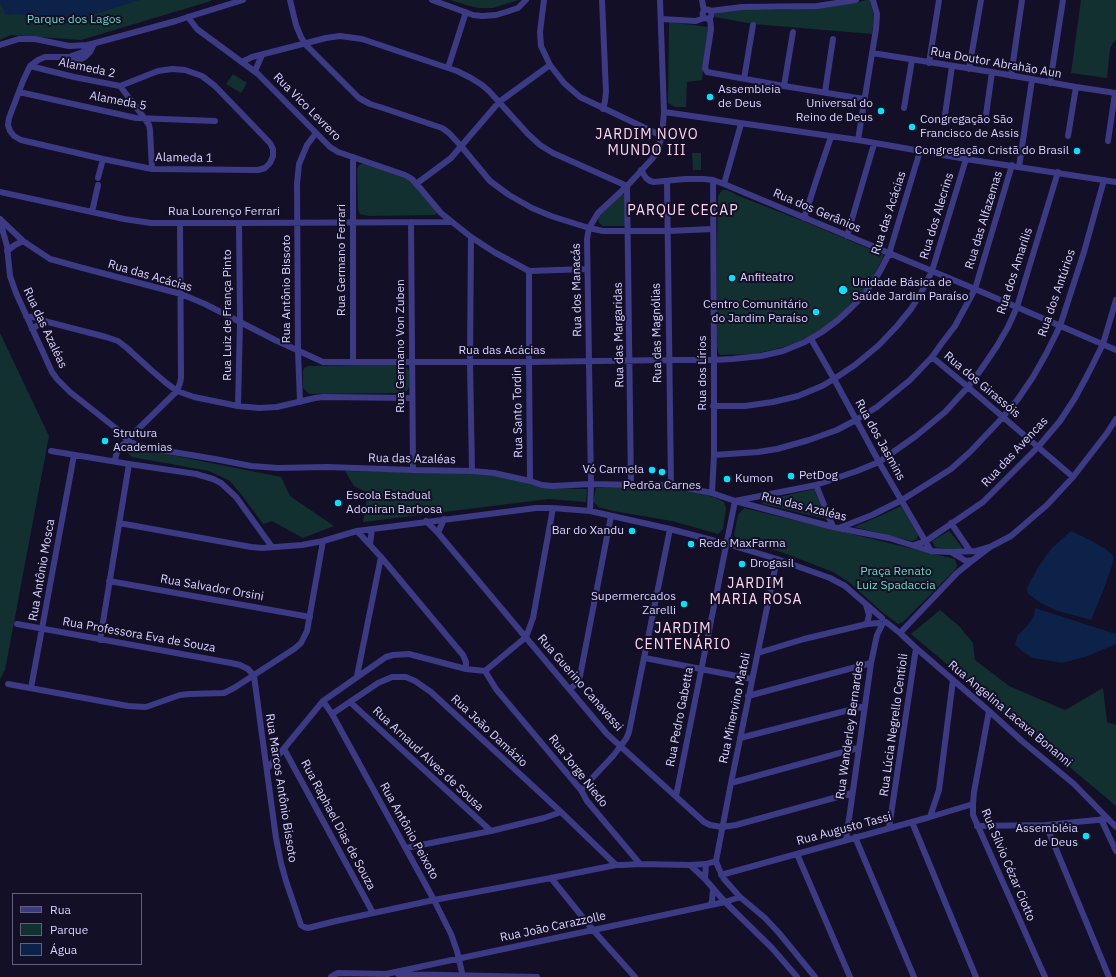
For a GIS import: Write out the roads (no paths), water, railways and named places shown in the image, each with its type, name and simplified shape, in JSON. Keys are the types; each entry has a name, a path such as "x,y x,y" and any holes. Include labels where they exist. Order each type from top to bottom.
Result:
{"street":[{"path":"216,0 219,7"},
{"path":"0,45 19,39 35,39 69,46 91,44 176,21 243,0"},
{"path":"290,0 296,25 305,44 360,98 370,104 442,128 461,146 490,181 509,195 532,208 551,216 603,231 713,229"},
{"path":"432,0 473,15 482,16 496,15 518,8 526,0"},
{"path":"602,0 606,92 604,109"},
{"name":"Rua dos Manacás","path":"590,511 591,484 587,239 589,228 598,213 627,186 652,159 657,152 662,136 664,112 660,0"},
{"path":"702,0 707,11"},
{"path":"741,0 742,7"},
{"path":"779,0 779,8"},
{"path":"856,0 779,8 742,7 707,11 702,14 707,18 711,29 705,68 707,72 864,99"},
{"path":"858,140 876,29 877,14 873,0"},
{"path":"929,62 939,0"},
{"path":"969,69 981,0"},
{"path":"1011,76 1022,0"},
{"path":"1050,83 1063,0"},
{"path":"542,1 540,32 541,46 550,65 564,83 580,97 662,136"},
{"path":"448,68 466,12"},
{"name":"Rua Vico Levrero","path":"188,17 197,29 255,71 334,150 412,179 441,213 451,222 494,252 529,271"},
{"path":"661,20 696,21 707,18"},
{"path":"744,79 753,25"},
{"path":"784,86 793,32"},
{"path":"242,62 252,57 340,36 362,39 457,71 482,85 489,91 540,145 553,153 627,186"},
{"path":"825,92 833,39"},
{"path":"30,66 38,60 45,58 69,57 75,59 85,57 90,52 91,44"},
{"name":"Rua Doutor Abrahão Aun","path":"872,53 1116,93"},
{"path":"255,71 262,55"},
{"path":"904,108 912,60"},
{"path":"416,184 451,158 498,102 550,65"},
{"name":"Alameda 2","path":"30,66 120,86 149,125 152,169"},
{"name":"Alameda 1","path":"30,66 22,81 8,125 10,131 21,140 152,169 258,170 265,168 270,163 273,156 273,149 270,143 214,86 202,76 185,70 172,69 158,71 120,86"},
{"path":"945,115 952,66"},
{"path":"985,122 992,72"},
{"path":"1019,166 1032,80"},
{"path":"1068,136 1076,87"},
{"name":"Alameda 5","path":"19,92 136,118 214,121"},
{"path":"1108,141 1116,93"},
{"path":"664,112 858,140 966,159 1116,182"},
{"path":"724,184 742,124"},
{"name":"Rua Antônio Bissoto","path":"300,402 298,351 297,184 299,164 307,145 316,133"},
{"path":"804,218 818,172 832,137"},
{"path":"847,236 874,144"},
{"name":"Rua das Acácias","path":"0,220 23,241 50,259 181,294 205,304 323,362 714,360 756,357 783,351 811,339 838,320 859,300 879,273 889,254 920,151"},
{"name":"Rua Germano Ferrari","path":"353,157 353,362"},
{"path":"98,178 103,159"},
{"name":"Rua dos Alecrins","path":"713,406 745,406 773,402 798,396 822,386 834,379 879,345 898,326 917,298 932,271 966,159"},
{"name":"Rua das Alfazemas","path":"714,454 758,452 782,448 837,430 877,407 910,380 932,357 955,326 975,289 1012,166"},
{"name":"Rua dos Gerânios","path":"641,170 646,178 654,182 685,179 712,180 724,184 1116,350"},
{"name":"Rua dos Amarílis","path":"735,501 816,486 879,462 916,436 945,412 968,387 997,346 1008,327 1017,307 1058,172"},
{"name":"Rua dos Lírios","path":"712,180 714,360 714,454 712,493"},
{"name":"Rua dos Antúrios","path":"836,527 872,515 902,500 951,469 970,452 1018,399 1033,377 1060,326 1084,252 1104,180"},
{"name":"Rua das Magnólias","path":"667,181 668,360 671,486"},
{"path":"92,212 98,185"},
{"name":"Rua das Margaridas","path":"627,186 631,485"},
{"name":"Rua Lourenço Ferrari","path":"0,192 124,219 151,223 451,222"},
{"name":"Rua das Azaléas","path":"0,220 6,242 10,276 26,316 52,372 70,392 118,430 127,440 138,445 251,466 278,468 328,467 472,471 494,473 542,485 552,486 591,484 649,484 671,486 712,493 735,501 836,527 889,538 931,551 973,551 990,548"},
{"name":"Rua Germano Von Zuben","path":"410,222 413,470"},
{"name":"Rua Luiz de França Pinto","path":"238,406 240,322 239,223"},
{"path":"115,461 118,451 127,440 177,390 180,383 180,224"},
{"path":"471,237 470,362 472,471"},
{"path":"7,251 23,241"},
{"path":"529,271 587,269"},
{"name":"Rua Santo Tordin","path":"529,271 530,481"},
{"name":"Rua das Avencas","path":"914,545 926,541 983,502 1038,447 1060,421 1075,398 1103,344 1116,300"},
{"path":"26,316 118,341 160,378 177,390 194,397 238,406 259,408 277,407 323,397 412,398"},
{"path":"32,329 44,321"},
{"name":"Rua dos Jasmins","path":"811,339 879,462 931,551"},
{"name":"Rua dos Girassóis","path":"932,357 1073,477"},
{"name":"Rua das Azaléas","path":"951,552 969,560 1011,536 1073,477 1116,419"},
{"path":"51,451 207,477 216,481 236,497 272,547"},
{"name":"Rua Antônio Mosca","path":"31,688 74,455"},
{"path":"100,640 129,464"},
{"path":"816,486 836,527"},
{"name":"Rua Pedro Gabetta","path":"676,796 735,501"},
{"name":"Rua Angelina Lacava Bonanni","path":"119,523 251,547 272,547 302,545 323,541 357,531 426,521 536,508 553,508 590,511 670,529 777,559 830,578 845,586 882,622 900,633 1022,741 1074,784 1092,801 1104,819 1116,827"},
{"path":"267,769 323,701 386,657 393,654 417,655 466,669 485,671 526,637 533,618 553,508"},
{"path":"570,689 576,684 580,676 611,516"},
{"path":"438,534 444,519"},
{"name":"Rua Guerino Canavassi","path":"426,521 607,734 704,822 710,825 722,827"},
{"path":"900,633 969,560 973,551 951,523"},
{"path":"370,544 372,529"},
{"path":"582,790 621,746 629,732 670,529"},
{"path":"357,531 370,544 463,655 466,662 466,669"},
{"path":"8,684 128,706 146,707 180,695 224,693 254,676 301,643 307,631 323,541"},
{"path":"357,676 381,557"},
{"name":"Rua Minervino Matoli","path":"716,861 748,696 777,559"},
{"name":"Rua Salvador Orsini","path":"110,581 310,617"},
{"path":"866,605 869,615 867,624"},
{"path":"758,653 804,639 867,624 882,622"},
{"name":"Rua Wanderley Bernardes","path":"846,840 871,663 877,635 882,622"},
{"name":"Rua Professora Eva de Souza","path":"18,624 231,663 248,669 254,676"},
{"name":"Rua Lúcia Negrello Centioli","path":"889,828 916,648"},
{"path":"644,658 752,679"},
{"path":"748,696 871,663"},
{"name":"Rua Jorge Niedo","path":"485,671 496,689 582,790 587,801 640,864"},
{"name":"Rua Marcos Antônio Bissoto","path":"254,676 276,838 281,863 301,925 308,928 373,913"},
{"name":"Rua João Damázio","path":"332,714 378,683 392,677 406,678 415,681 431,692 616,864"},
{"path":"930,817 939,790 952,680"},
{"name":"Rua Antônio Peixoto","path":"323,701 332,714 434,900 451,934 463,976"},
{"name":"Rua Arnaud Alves de Sousa","path":"350,702 491,831"},
{"path":"740,738 865,706"},
{"name":"Rua Sílvio Cézar Ciotto","path":"989,711 973,804 973,815 1045,977"},
{"name":"Rua Raphael Dias de Souza","path":"284,748 373,913"},
{"path":"731,783 858,748"},
{"path":"722,827 736,825 852,793"},
{"name":"Rua Augusto Tassi","path":"721,875 973,804"},
{"path":"406,848 491,831 544,818 561,812"},
{"path":"977,826 1046,825 1104,819 1116,851"},
{"path":"912,822 976,977"},
{"path":"1046,825 1109,977"},
{"path":"855,837 914,977"},
{"path":"797,854 850,977"},
{"path":"373,913 616,864 690,866 716,861 724,879 740,897 765,918 779,933 815,977"},
{"path":"705,879 706,864"},
{"path":"690,866 705,879 725,902 772,948 797,977"},
{"path":"551,878 593,930 634,977"},
{"path":"710,905 712,901 713,889"},
{"name":"Rua João Carazzolle","path":"386,974 725,902 740,897"},
{"path":"331,977 338,973 537,977"}],"water":[{"name":"Parque dos Lagos","path":"0,0 139,0 62,25 36,16 16,14 6,15"},
{"path":"1071,531 1107,550 1114,557 1103,591 1091,620 1055,610 1028,594 1027,589 1040,564 1052,548"},
{"path":"1035,608 1116,634 1116,644 1085,657 1062,663 1033,658 1023,652 1015,644 1018,635 1028,625 1034,616"}],"place":[{"name":"Assembleia de Deus","path":"710,97"},
{"name":"Universal do Reino de Deus","path":"881,111"},
{"name":"Congregação São Francisco de Assis","path":"912,127"},
{"name":"Congregação Cristã do Brasil","path":"1077,151"},
{"name":"Anfiteatro","path":"732,278"},
{"name":"Unidade Básica de Saúde Jardim Paraíso","path":"843,290"},
{"name":"Centro Comunitário do Jardim Paraíso","path":"816,312"},
{"name":"Strutura Academias","path":"105,441"},
{"name":"Vó Carmela","path":"652,470"},
{"name":"Pedrõa Carnes","path":"662,472"},
{"name":"PetDog","path":"791,476"},
{"name":"Kumon","path":"727,479"},
{"name":"Escola Estadual Adoniran Barbosa","path":"338,503"},
{"name":"Bar do Xandu","path":"632,531"},
{"name":"Rede MaxFarma","path":"691,544"},
{"name":"Drogasil","path":"742,564"},
{"name":"Supermercados Zarelli","path":"684,604"},
{"name":"Assembléia de Deus","path":"1086,836"}],"district":[{"name":"JARDIM NOVO MUNDO III","path":"647,144"},
{"name":"PARQUE CECAP","path":"683,211"},
{"name":"JARDIM MARIA ROSA","path":"756,592"},
{"name":"JARDIM CENTENÁRIO","path":"683,638"}],"park label":[{"name":"Praça Renato Luiz Spadaccia","path":"896,579"}]}
